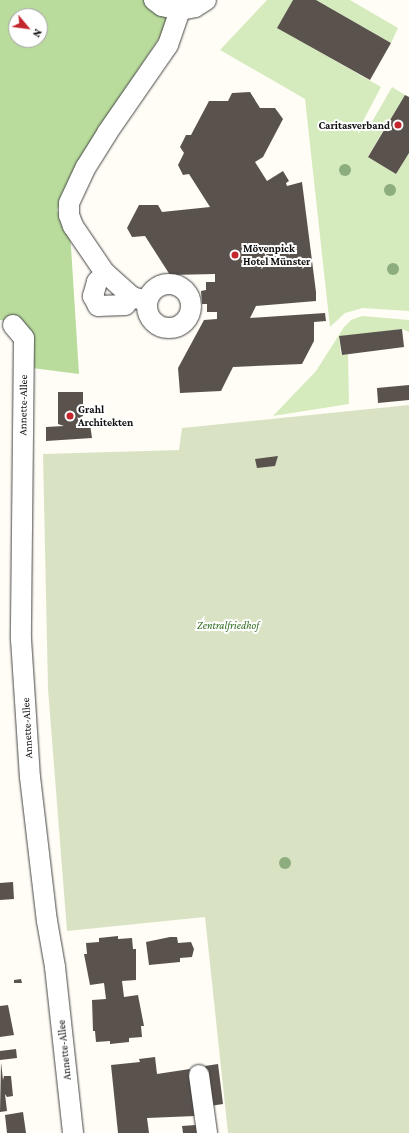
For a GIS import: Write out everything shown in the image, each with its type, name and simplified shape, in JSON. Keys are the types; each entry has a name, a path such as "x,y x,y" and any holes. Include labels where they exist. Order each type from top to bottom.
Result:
{"street":[{"path":"154,0 162,6 180,10 195,7 206,0"},
{"path":"105,273 97,282 93,296 98,306 125,305 139,299 105,273 73,226 69,215 69,203 86,167 107,133 168,45 180,10"},
{"name":"Annette-Allee","path":"13,325 24,338 21,612 30,777 47,921 55,967 73,1133"},
{"path":"199,1075 207,1133"}],"green space":[{"path":"0,0 189,0 176,13 97,131 57,210 70,231 79,374 32,368 21,323 0,320"},
{"path":"267,0 293,0 278,28 381,87 362,123 369,127 392,87 405,95 368,156 396,174 409,153 409,311 363,308 345,313 330,327 305,99 220,50"},
{"path":"316,0 350,0 398,28 391,43"},
{"path":"362,316 409,320 409,332 402,329 339,337 341,355 348,354 349,404 273,416 316,371 344,327 351,320"},
{"name":"Zentralfriedhof","path":"409,405 409,1133 228,1133 205,917 67,931 48,689 43,454 179,450 182,428"}],"building":[{"path":"293,0 316,0 391,43 370,80 277,28"},
{"name":"Mövenpick Hotel Münster","path":"250,92 260,108 275,108 283,119 263,157 255,162 267,181 283,171 289,181 286,183 287,186 302,182 316,301 256,306 250,318 325,313 326,321 314,322 314,341 302,364 233,367 221,391 180,393 178,368 204,320 217,319 217,312 207,312 207,304 202,304 201,291 206,290 206,282 215,282 215,274 170,275 145,236 132,237 127,228 139,205 158,205 162,212 210,207 189,174 183,175 178,165 184,153 180,147 186,135 191,135 209,101 228,101 232,93"},
{"name":"Caritasverband","path":"405,95 409,97 409,153 396,174 368,157"},
{"path":"402,329 404,347 342,355 339,336"},
{"path":"409,385 409,400 378,403 377,388"},
{"path":"58,392 83,392 83,424 90,424 92,438 46,441 46,427 64,426 58,424"},
{"path":"278,456 275,466 257,468 255,459"},
{"path":"13,882 14,899 0,900 0,883"},
{"path":"118,936 118,939 132,938 133,949 136,949 136,980 122,981 124,997 138,995 144,1026 141,1026 142,1037 129,1038 129,1042 110,1044 110,1041 96,1042 95,1031 93,1031 92,1000 106,999 104,983 90,985 84,954 87,954 86,943 99,942 99,938"},
{"path":"177,937 178,943 191,942 194,949 192,957 180,958 180,962 149,965 146,942"},
{"path":"21,979 22,983 14,983 14,980"},
{"path":"8,1005 14,1035 0,1037 0,1006"},
{"path":"16,1049 17,1058 0,1060 0,1051"},
{"path":"155,1057 157,1074 190,1069 195,1116 147,1118 149,1133 118,1133 111,1065 140,1062 139,1059"},
{"path":"1,1062 3,1080 4,1076 11,1076 13,1096 7,1097 5,1094 7,1111 0,1112"},
{"path":"218,1064 223,1104 210,1106 205,1066"},
{"path":"23,1112 26,1133 7,1133 5,1115"},
{"path":"196,1125 197,1133 183,1133 182,1126"}],"place":[{"name":"Caritasverband","path":"398,125"},
{"name":"Mövenpick Hotel Münster","path":"235,255"},
{"name":"Grahl Architekten","path":"70,416"}]}
